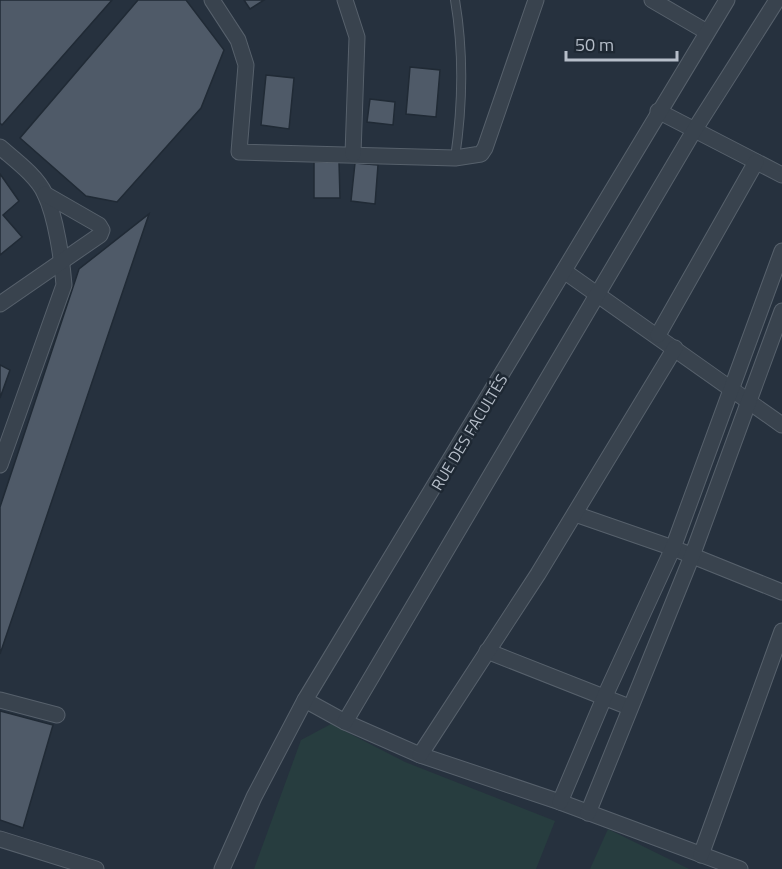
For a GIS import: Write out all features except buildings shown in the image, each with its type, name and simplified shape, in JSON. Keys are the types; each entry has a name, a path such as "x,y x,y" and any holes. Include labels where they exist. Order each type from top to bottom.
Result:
{"street":[{"path":"212,0 238,40 246,65 238,152 455,158 481,154 485,148 536,0"},
{"path":"345,0 357,37 353,154"},
{"path":"652,0 707,32"},
{"name":"RUE DES FACULTÉS","path":"222,869 254,797 305,700 727,0"},
{"path":"345,722 599,296 695,129 777,0"},
{"path":"658,111 782,175"},
{"path":"0,147 35,179 45,194 62,260 64,285 0,465"},
{"path":"658,335 756,162"},
{"path":"0,304 90,243 102,230 99,225 45,194"},
{"path":"560,802 672,548 733,390 782,251"},
{"path":"564,271 658,335 782,425"},
{"path":"588,813 629,706 692,556 782,311"},
{"path":"420,755 575,514 675,348"},
{"path":"575,514 672,548 782,592"},
{"path":"701,855 782,631"},
{"path":"488,651 629,706"},
{"path":"0,700 57,716"},
{"path":"305,700 345,722 420,755 560,802 740,869"},
{"path":"0,839 96,869"}],"lane":[{"path":"455,0 462,67 462,112 455,158"}],"green space":[{"path":"331,724 405,762 555,821 536,869 254,869 301,740"},
{"path":"608,829 689,869 590,869"}]}
